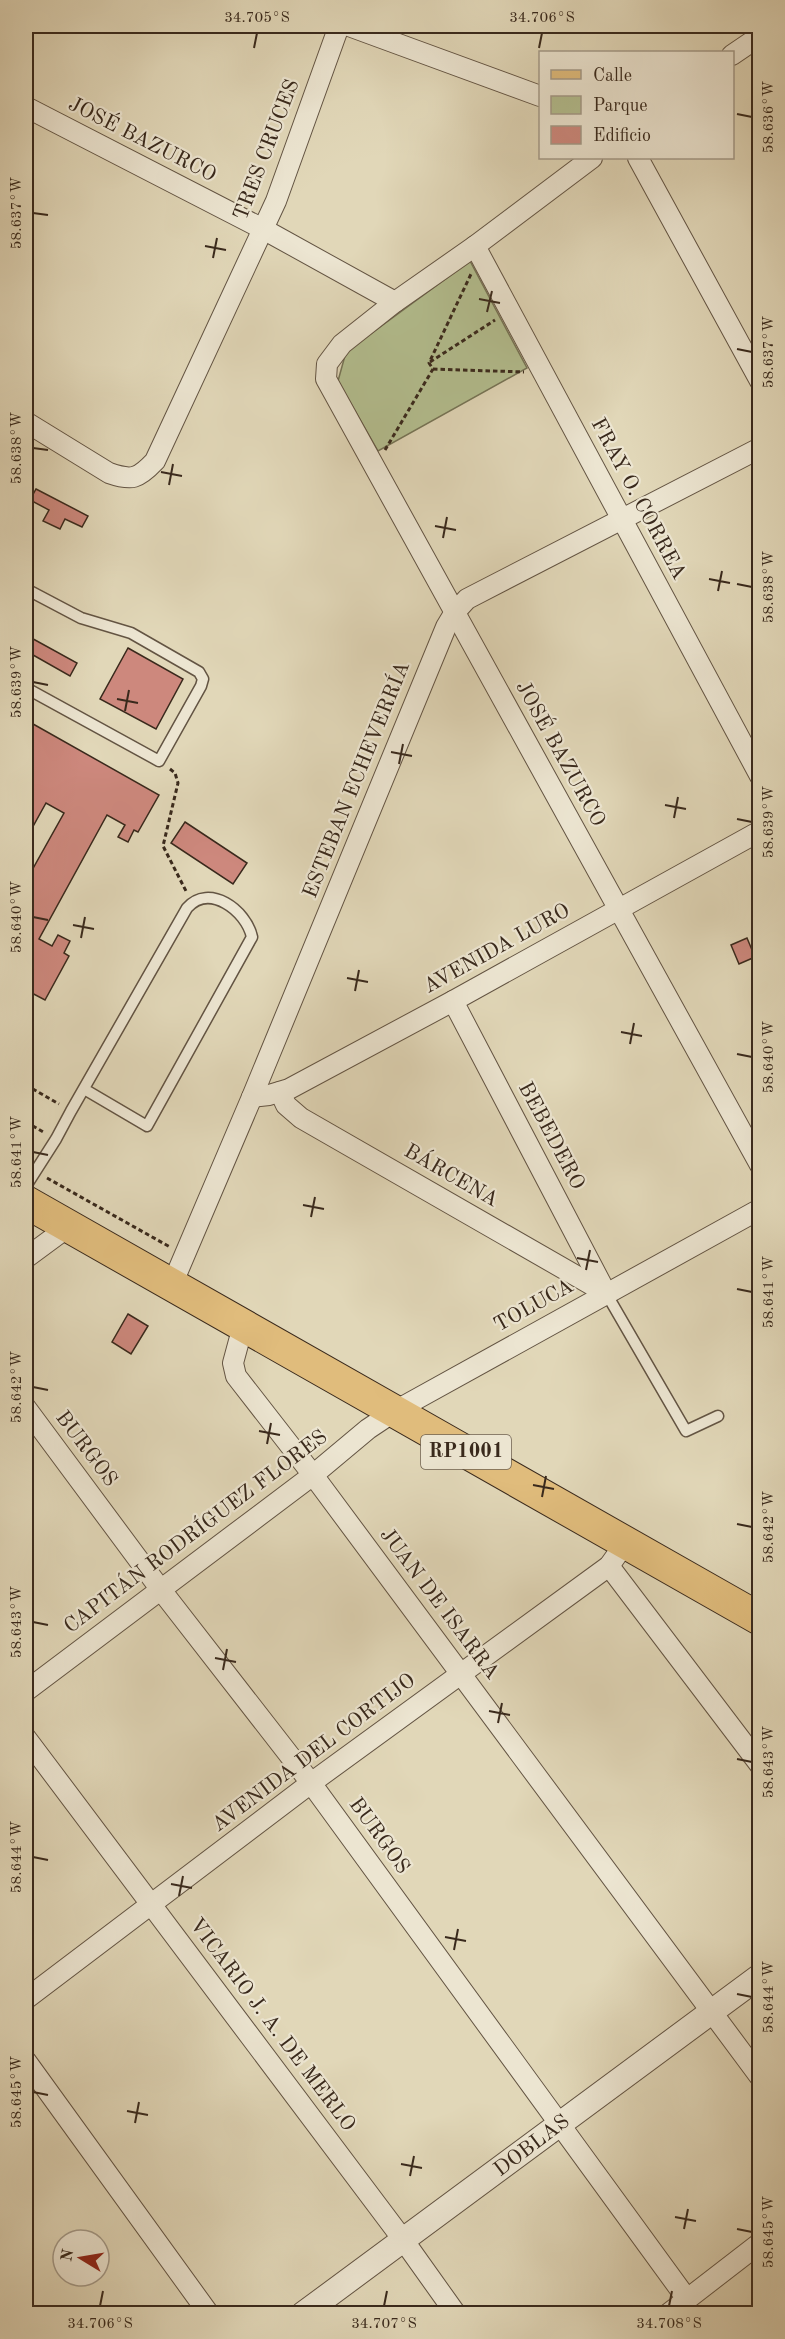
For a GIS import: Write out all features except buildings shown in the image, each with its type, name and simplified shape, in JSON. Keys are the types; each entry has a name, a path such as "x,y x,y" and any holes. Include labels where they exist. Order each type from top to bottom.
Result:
{"main road":[{"name":"RP1001","path":"26,1202 171,1287 395,1412 617,1554 759,1619"}],"street":[{"name":"TRES CRUCES","path":"26,422 109,473 124,478 135,478 155,461 276,201 339,26"},
{"path":"349,26 539,96"},
{"path":"734,55 759,36"},
{"name":"JOSÉ BAZURCO","path":"26,107 263,229 395,302 342,344 327,364 326,379 759,1165"},
{"path":"395,302 477,250 591,159"},
{"path":"640,159 759,381"},
{"name":"FRAY O. CORREA","path":"477,250 759,776"},
{"name":"ESTEBAN ECHEVERRÍA","path":"171,1287 252,1098 446,627 455,612 467,598 759,448"},
{"name":"AVENIDA LURO","path":"252,1098 280,1092 453,1001 759,831"},
{"name":"BEBEDERO","path":"453,1001 606,1293"},
{"name":"BÁRCENA","path":"280,1092 286,1105 301,1118 606,1293"},
{"name":"TOLUCA","path":"395,1412 759,1209"},
{"path":"26,1258 68,1227"},
{"name":"JUAN DE ISARRA","path":"243,1326 233,1363 236,1376 313,1475 759,2077"},
{"name":"BURGOS","path":"26,1408 161,1590 311,1783 687,2299"},
{"name":"CAPITÁN RODRÍGUEZ FLORES","path":"26,1691 313,1475 368,1429 395,1412"},
{"path":"617,1554 759,1766"},
{"name":"AVENIDA DEL CORTIJO","path":"26,1999 152,1906 311,1783 461,1674 617,1554"},
{"name":"VICARIO J. A. DE MERLO","path":"26,1738 456,2313"},
{"name":"DOBLAS","path":"303,2313 561,2125 759,1976"},
{"path":"26,2061 209,2313"},
{"path":"668,2313 759,2243"}],"lane":[{"path":"26,589 81,618 131,633 200,672 203,679 159,761 26,688"},
{"path":"26,1186 56,1139 71,1111 192,902 200,898 209,898 227,904 242,914 249,924 252,937 147,1126 84,1089"},
{"path":"606,1293 686,1431 718,1416"}],"path":[{"path":"429,363 477,250"},
{"path":"429,363 510,311"},
{"path":"429,363 433,369"},
{"path":"433,369 543,372"},
{"path":"375,467 433,369"},
{"path":"159,761 175,773 178,783 164,846 192,902"},
{"path":"26,1085 71,1111"},
{"path":"26,1122 56,1139"},
{"path":"36,1172 184,1256"}],"green space":[{"path":"470,261 527,368 378,451 338,381 346,352"}]}
